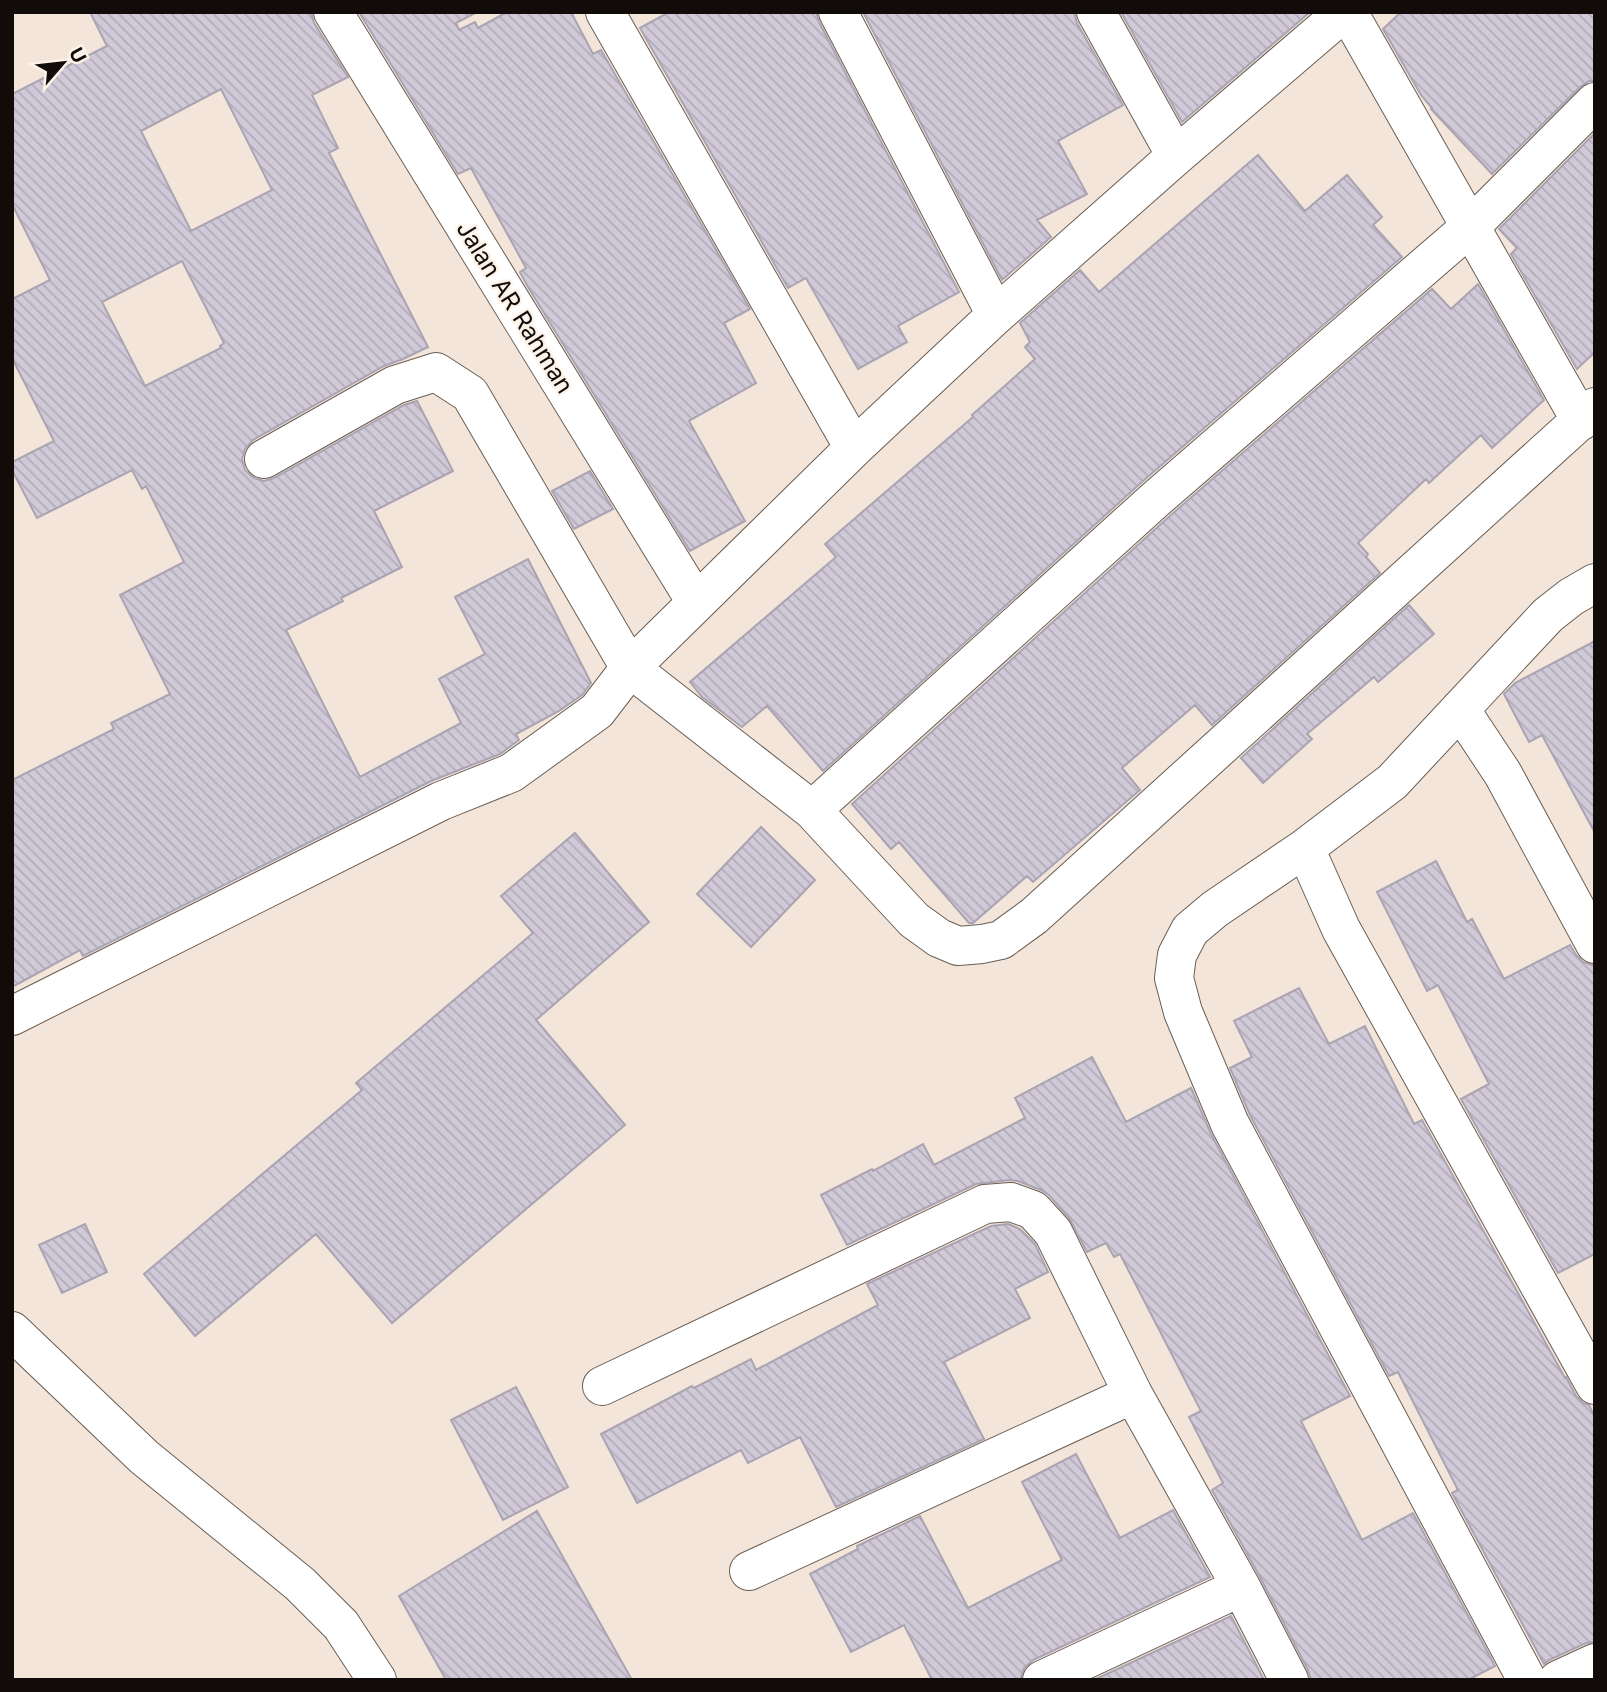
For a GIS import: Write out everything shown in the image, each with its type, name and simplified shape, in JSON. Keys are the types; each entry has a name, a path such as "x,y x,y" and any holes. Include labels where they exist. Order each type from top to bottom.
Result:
{"street":[{"name":"Jalan AR Rahman","path":"333,12 696,602"},
{"path":"605,12 854,448"},
{"path":"838,12 996,315"},
{"path":"1096,12 1175,156"},
{"path":"12,1016 440,801 511,773 597,711 630,668 696,602 996,315 1175,156 1346,12 1469,227 1588,414 1034,916 1001,940 958,946 939,938 914,920 812,810 630,668 470,394 436,372 395,385 264,459"},
{"path":"812,810 1157,498 1469,227 1595,102"},
{"path":"1527,1680 1230,1124 1183,1012 1174,978 1177,955 1190,930 1215,909 1305,849 1392,782 1548,615 1595,583"},
{"path":"1460,709 1503,774 1595,944"},
{"path":"1305,849 1342,929 1595,1385"},
{"path":"602,1386 985,1204 1011,1202 1032,1210 1053,1232 1133,1394 1241,1587 1289,1680"},
{"path":"12,1331 144,1457 300,1584 341,1625 377,1680"},
{"path":"749,1571 1133,1394"},
{"path":"1042,1680 1241,1587"},
{"path":"1558,1680 1595,1663"}],"building":[{"path":"90,12 311,12 314,23 348,77 312,95 338,148 329,153 428,347 384,366 253,440 245,449 242,459 245,470 254,478 264,481 274,478 404,405 417,401 453,471 374,511 402,567 286,630 360,777 461,723 439,679 485,654 455,597 528,559 591,683 582,695 559,711 516,734 519,740 500,754 431,781 83,956 80,950 12,987 12,780 114,729 111,723 170,694 120,595 184,562 146,486 142,489 132,470 37,518 12,470 12,462 54,441 12,358 12,299 50,280 12,204 12,94 107,46","holes":["221,89 272,190 191,231 141,131","182,261 224,343 221,348 145,386 102,302"]},
{"path":"359,12 477,12 456,23 459,30 475,22 478,28 507,12 571,12 593,54 601,50 750,309 724,323 756,383 689,421 745,521 690,551 528,287 520,272 526,268 471,168 458,174"},
{"path":"669,12 816,12 959,292 898,326 907,342 858,369 806,278 788,288 640,28"},
{"path":"863,12 1074,12 1077,23 1123,105 1058,141 1087,194 1037,220 1051,237 1002,280"},
{"path":"1121,12 1310,12 1182,122"},
{"path":"1401,12 1595,12 1595,81 1589,81 1580,87 1492,174 1431,109 1383,29"},
{"path":"1595,133 1595,352 1577,369 1511,254 1517,248 1499,229"},
{"path":"1258,155 1305,211 1347,175 1382,217 1373,225 1402,257 1143,481 823,771 767,706 742,727 702,697 690,682 836,557 825,544 973,417 972,415 1035,359 1025,347 1030,342 1020,323 1080,270 1099,292"},
{"path":"1478,284 1544,400 1492,448 1481,435 1429,483 1426,479 1358,543 1380,573 1212,725 1195,705 1122,768 1140,790 1033,882 1027,876 973,923 969,923 899,842 891,849 852,804 1172,514 1432,289 1451,309"},
{"path":"590,471 613,509 574,529 552,491"},
{"path":"1409,605 1434,634 1378,682 1374,677 1307,734 1312,739 1263,783 1241,758"},
{"path":"1595,641 1595,833 1542,735 1529,742 1504,694 1515,683"},
{"path":"761,827 815,880 751,947 697,894"},
{"path":"575,833 649,922 536,1020 625,1125 392,1323 316,1234 195,1336 144,1274 362,1090 356,1083 533,933 501,896"},
{"path":"1436,861 1467,922 1472,919 1504,979 1570,945 1583,962 1595,966 1595,1254 1558,1273 1461,1099 1489,1084 1438,985 1427,991 1377,892"},
{"path":"1299,988 1329,1044 1365,1026 1414,1124 1422,1120 1565,1378 1576,1396 1589,1405 1595,1417 1595,1642 1586,1643 1544,1664 1452,1493 1458,1490 1398,1372 1389,1376 1250,1115 1230,1068 1252,1057 1234,1021"},
{"path":"1092,1057 1126,1122 1191,1088 1211,1134 1350,1396 1301,1421 1362,1540 1413,1513 1495,1666 1468,1680 1311,1680 1260,1577 1212,1490 1223,1483 1189,1417 1201,1411 1120,1254 1114,1257 1106,1243 1087,1252 1069,1218 1049,1195 1018,1181 976,1184 847,1245 821,1195 923,1144 934,1165 1025,1118 1015,1098"},
{"path":"85,1224 107,1272 62,1293 39,1245"},
{"path":"1008,1224 1020,1229 1035,1244 1048,1272 1015,1289 1030,1318 944,1362 984,1439 836,1507 800,1437 748,1463 741,1450 637,1503 601,1434 692,1386 694,1388 751,1359 756,1370 878,1305 867,1284 991,1226"},
{"path":"516,1387 568,1487 503,1520 451,1420"},
{"path":"1076,1454 1120,1538 1173,1510 1210,1577 1033,1660 1024,1668 1020,1680 932,1680 904,1625 851,1652 810,1574 858,1549 857,1546 920,1516 968,1608 1062,1560 1022,1482"},
{"path":"537,1511 632,1680 446,1680 399,1596"},
{"path":"1231,1616 1264,1680 1094,1680"}]}
